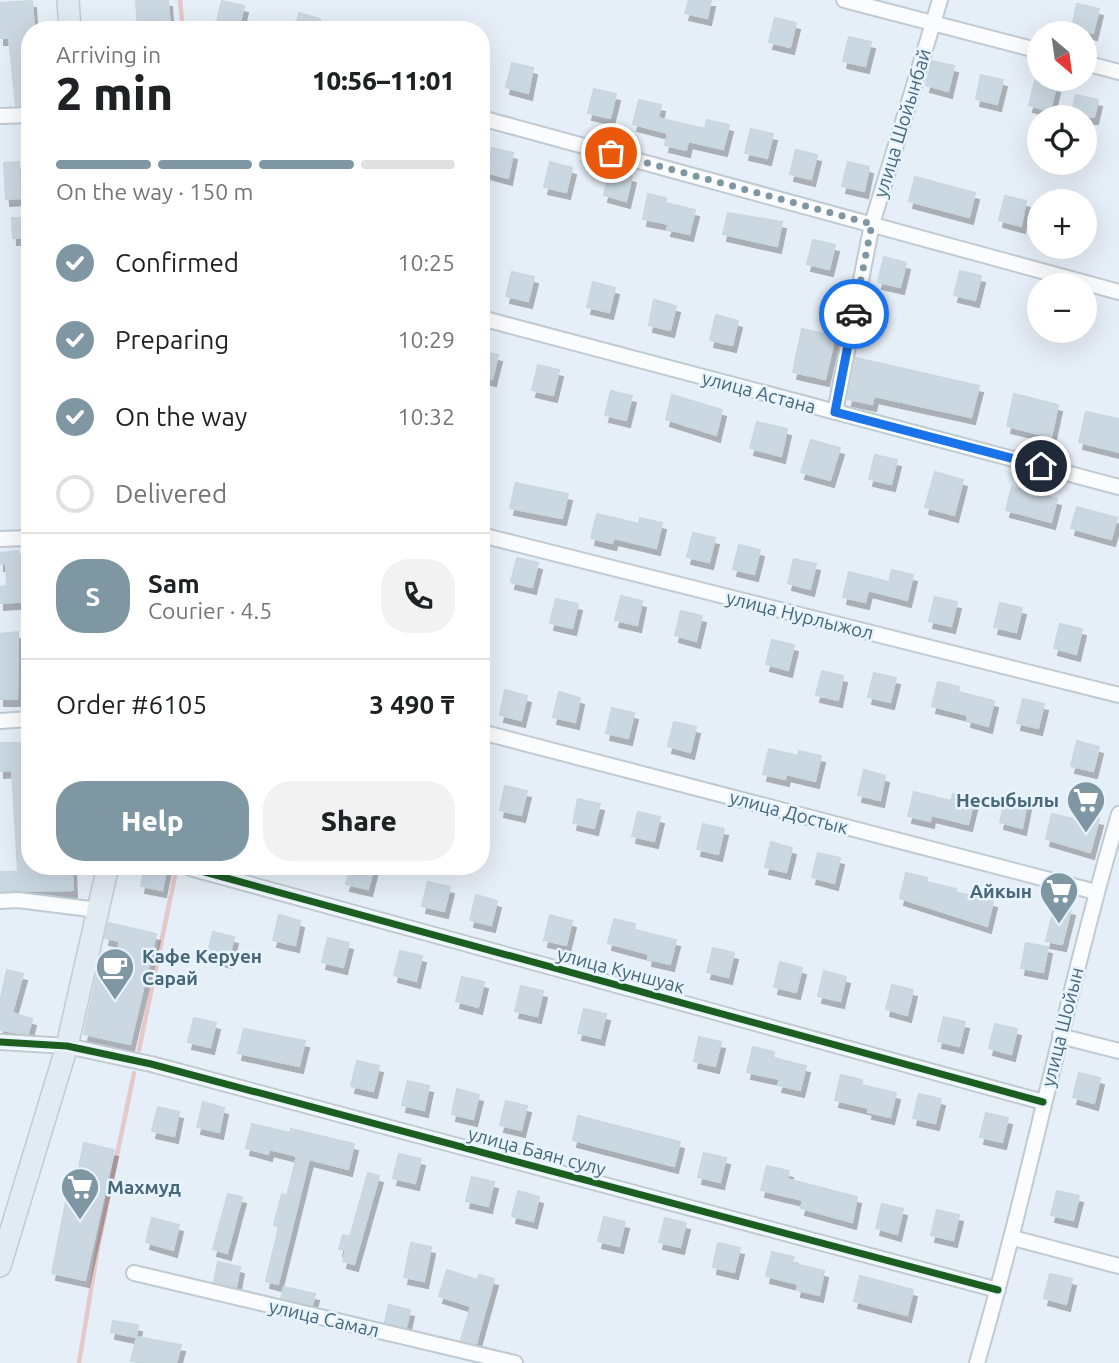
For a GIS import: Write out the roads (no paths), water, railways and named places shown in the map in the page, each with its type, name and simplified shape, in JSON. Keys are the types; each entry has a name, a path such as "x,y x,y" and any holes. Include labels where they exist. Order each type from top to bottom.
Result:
{"main road":[{"path":"68,0 69,21"},
{"path":"0,1266 67,1046 105,875"}],"street":[{"path":"844,0 1027,48"},
{"name":"улица Шойынбай","path":"835,412 872,224 940,0"},
{"path":"1097,66 1119,72"},
{"path":"0,116 21,115"},
{"path":"490,120 1119,292"},
{"name":"улица Астана","path":"490,320 1119,487"},
{"name":"улица Нурлыжол","path":"490,537 1119,695"},
{"path":"0,539 21,538"},
{"path":"0,721 21,720"},
{"name":"улица Достык","path":"490,734 1096,892"},
{"name":"улица Шойын","path":"977,1363 1013,1238 1043,1102 1096,892 1119,814"},
{"name":"улица Куншуак","path":"216,875 1043,1102"},
{"path":"0,901 18,900 98,910"},
{"path":"1060,1036 1119,1051"},
{"name":"улица Баян сулу","path":"0,1042 67,1046 151,1064 998,1290"},
{"path":"1013,1238 1119,1266"},
{"name":"улица Самал","path":"134,1273 514,1363"}],"waterway":[{"path":"180,0 182,21"},
{"path":"139,1050 175,875"},
{"path":"79,1363 98,1247 134,1073"}],"place":[{"name":"Несыбылы","path":"1086,834"},
{"name":"Айкын","path":"1059,925"},
{"name":"Кафе Керуен Сарай","path":"115,1001"},
{"name":"Махмуд","path":"80,1221"}]}
